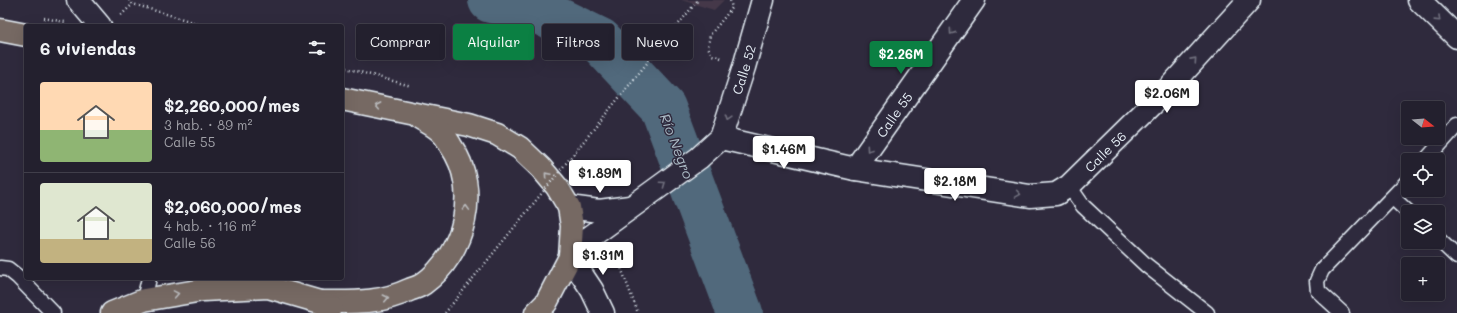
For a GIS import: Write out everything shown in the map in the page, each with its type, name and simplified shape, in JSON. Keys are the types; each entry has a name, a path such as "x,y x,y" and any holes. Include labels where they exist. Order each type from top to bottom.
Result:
{"main road":[{"path":"0,30 24,35"},
{"path":"344,99 469,125 497,134 520,148 541,168 557,187 569,207 572,226 570,254 546,303 536,313"},
{"path":"320,302 372,302 397,296 423,284 444,265 458,240 466,216 467,186 459,158 441,132 413,113"},
{"path":"112,313 144,300 203,290 268,287 320,302 345,313"}],"street":[{"path":"78,0 98,24"},
{"name":"Calle 52","path":"721,138 744,67 763,0"},
{"name":"Calle 55","path":"855,169 974,0"},
{"name":"Calle 56","path":"1062,190 1169,88 1249,0"},
{"path":"1419,0 1457,37"},
{"path":"603,313 592,290 570,254 599,230 699,158 721,138 855,169 1030,196 1062,190"},
{"path":"569,207 599,211 631,207"}],"lane":[{"path":"1432,153 1457,125"},
{"path":"1342,313 1318,291 1317,281 1322,270 1401,189"},
{"path":"1062,190 1083,206 1146,265 1206,313"},
{"path":"1393,198 1401,205"},
{"path":"1445,246 1457,257"},
{"path":"0,268 8,269 18,277 53,313"},
{"path":"144,300 149,280"}],"path":[{"path":"129,0 133,4 199,24"},
{"path":"445,313 698,0"},
{"path":"712,55 708,47 710,35 732,8 730,0"},
{"path":"599,230 620,265 638,313"}],"shaded area":[{"path":"681,0 724,0 714,10"}],"waterway":[{"name":"Río Negro","path":"491,0 537,10 600,41 663,108 740,313"}]}
